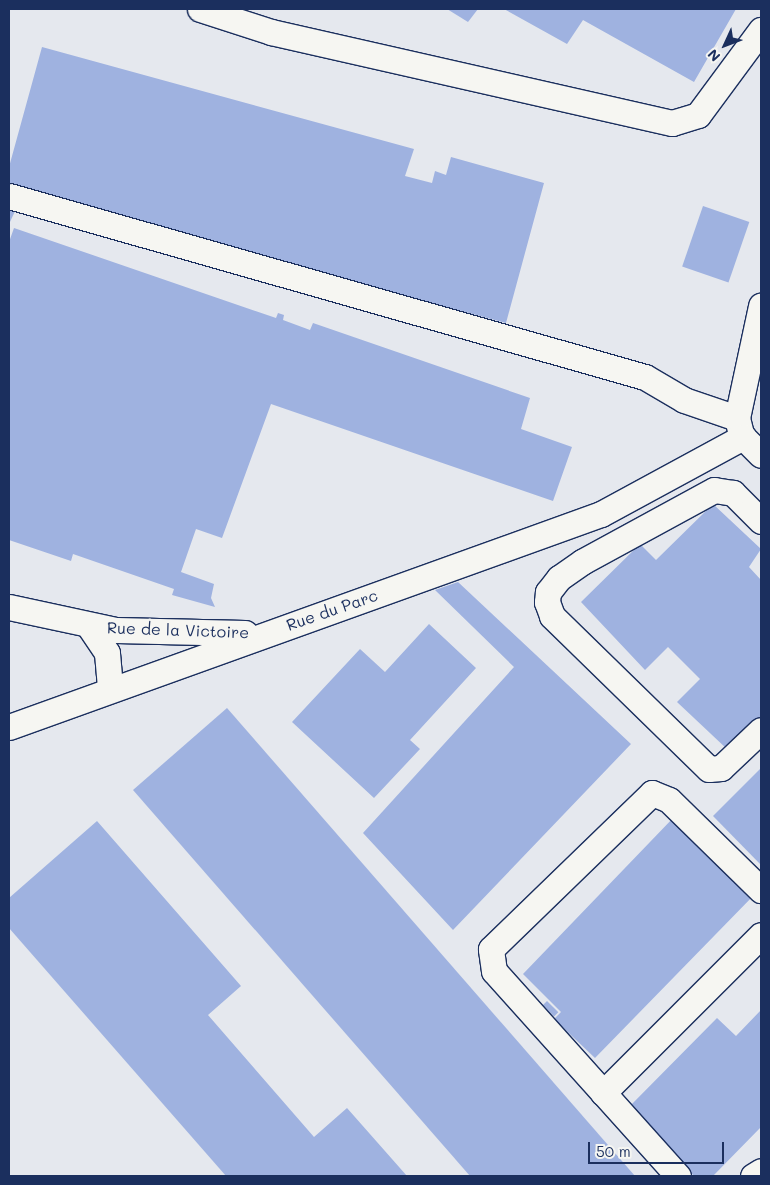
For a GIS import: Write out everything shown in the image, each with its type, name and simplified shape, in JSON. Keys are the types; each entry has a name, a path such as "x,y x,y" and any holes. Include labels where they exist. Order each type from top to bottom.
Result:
{"street":[{"path":"200,9 272,32 672,123 698,116 761,30"},
{"path":"9,196 645,377 684,400 740,428 761,455"},
{"path":"740,428 761,306"},
{"name":"Rue du Parc","path":"9,727 260,633 527,543 654,489 740,428"},
{"path":"761,521 733,493 714,490 582,562 559,578 548,592 547,602 552,616 708,769 721,768 761,730"},
{"name":"Rue de la Victoire","path":"9,607 89,626 260,633"},
{"path":"89,626 108,653 110,688"},
{"path":"678,1176 494,971 495,942 652,793 669,800 761,890"},
{"path":"603,1093 761,935"},
{"path":"753,1176 761,1171"}],"building":[{"path":"447,9 478,9 468,22"},
{"path":"504,9 736,9 694,82 583,20 567,44"},
{"path":"42,47 414,149 405,176 432,183 435,171 446,175 451,157 544,183 506,323 9,190 9,167"},
{"path":"9,205 17,207 9,224"},
{"path":"703,206 749,222 728,282 682,267"},
{"path":"14,228 276,318 278,313 284,315 283,320 310,330 313,323 530,398 521,429 572,447 553,501 271,404 222,538 196,529 181,572 214,584 211,598 215,607 172,595 174,589 73,554 71,561 9,540 9,242"},
{"path":"713,504 761,549 749,567 761,580 761,718 728,750 677,702 700,679 668,647 645,670 581,602 640,544 656,560"},
{"path":"458,582 631,744 453,930 363,833 514,667 435,590"},
{"path":"429,624 476,668 410,740 420,749 374,798 292,722 360,649 385,672"},
{"path":"227,708 635,1176 470,1176 133,790"},
{"path":"761,768 761,865 713,816"},
{"path":"675,816 755,894 595,1058 554,1019 561,1012 523,974"},
{"path":"97,821 241,986 208,1015 314,1137 347,1108 407,1176 226,1176 9,928 9,898"},
{"path":"547,1001 558,1012 554,1017 543,1005"},
{"path":"761,1010 761,1127 713,1176 694,1176 629,1107 717,1018 736,1036"}]}
